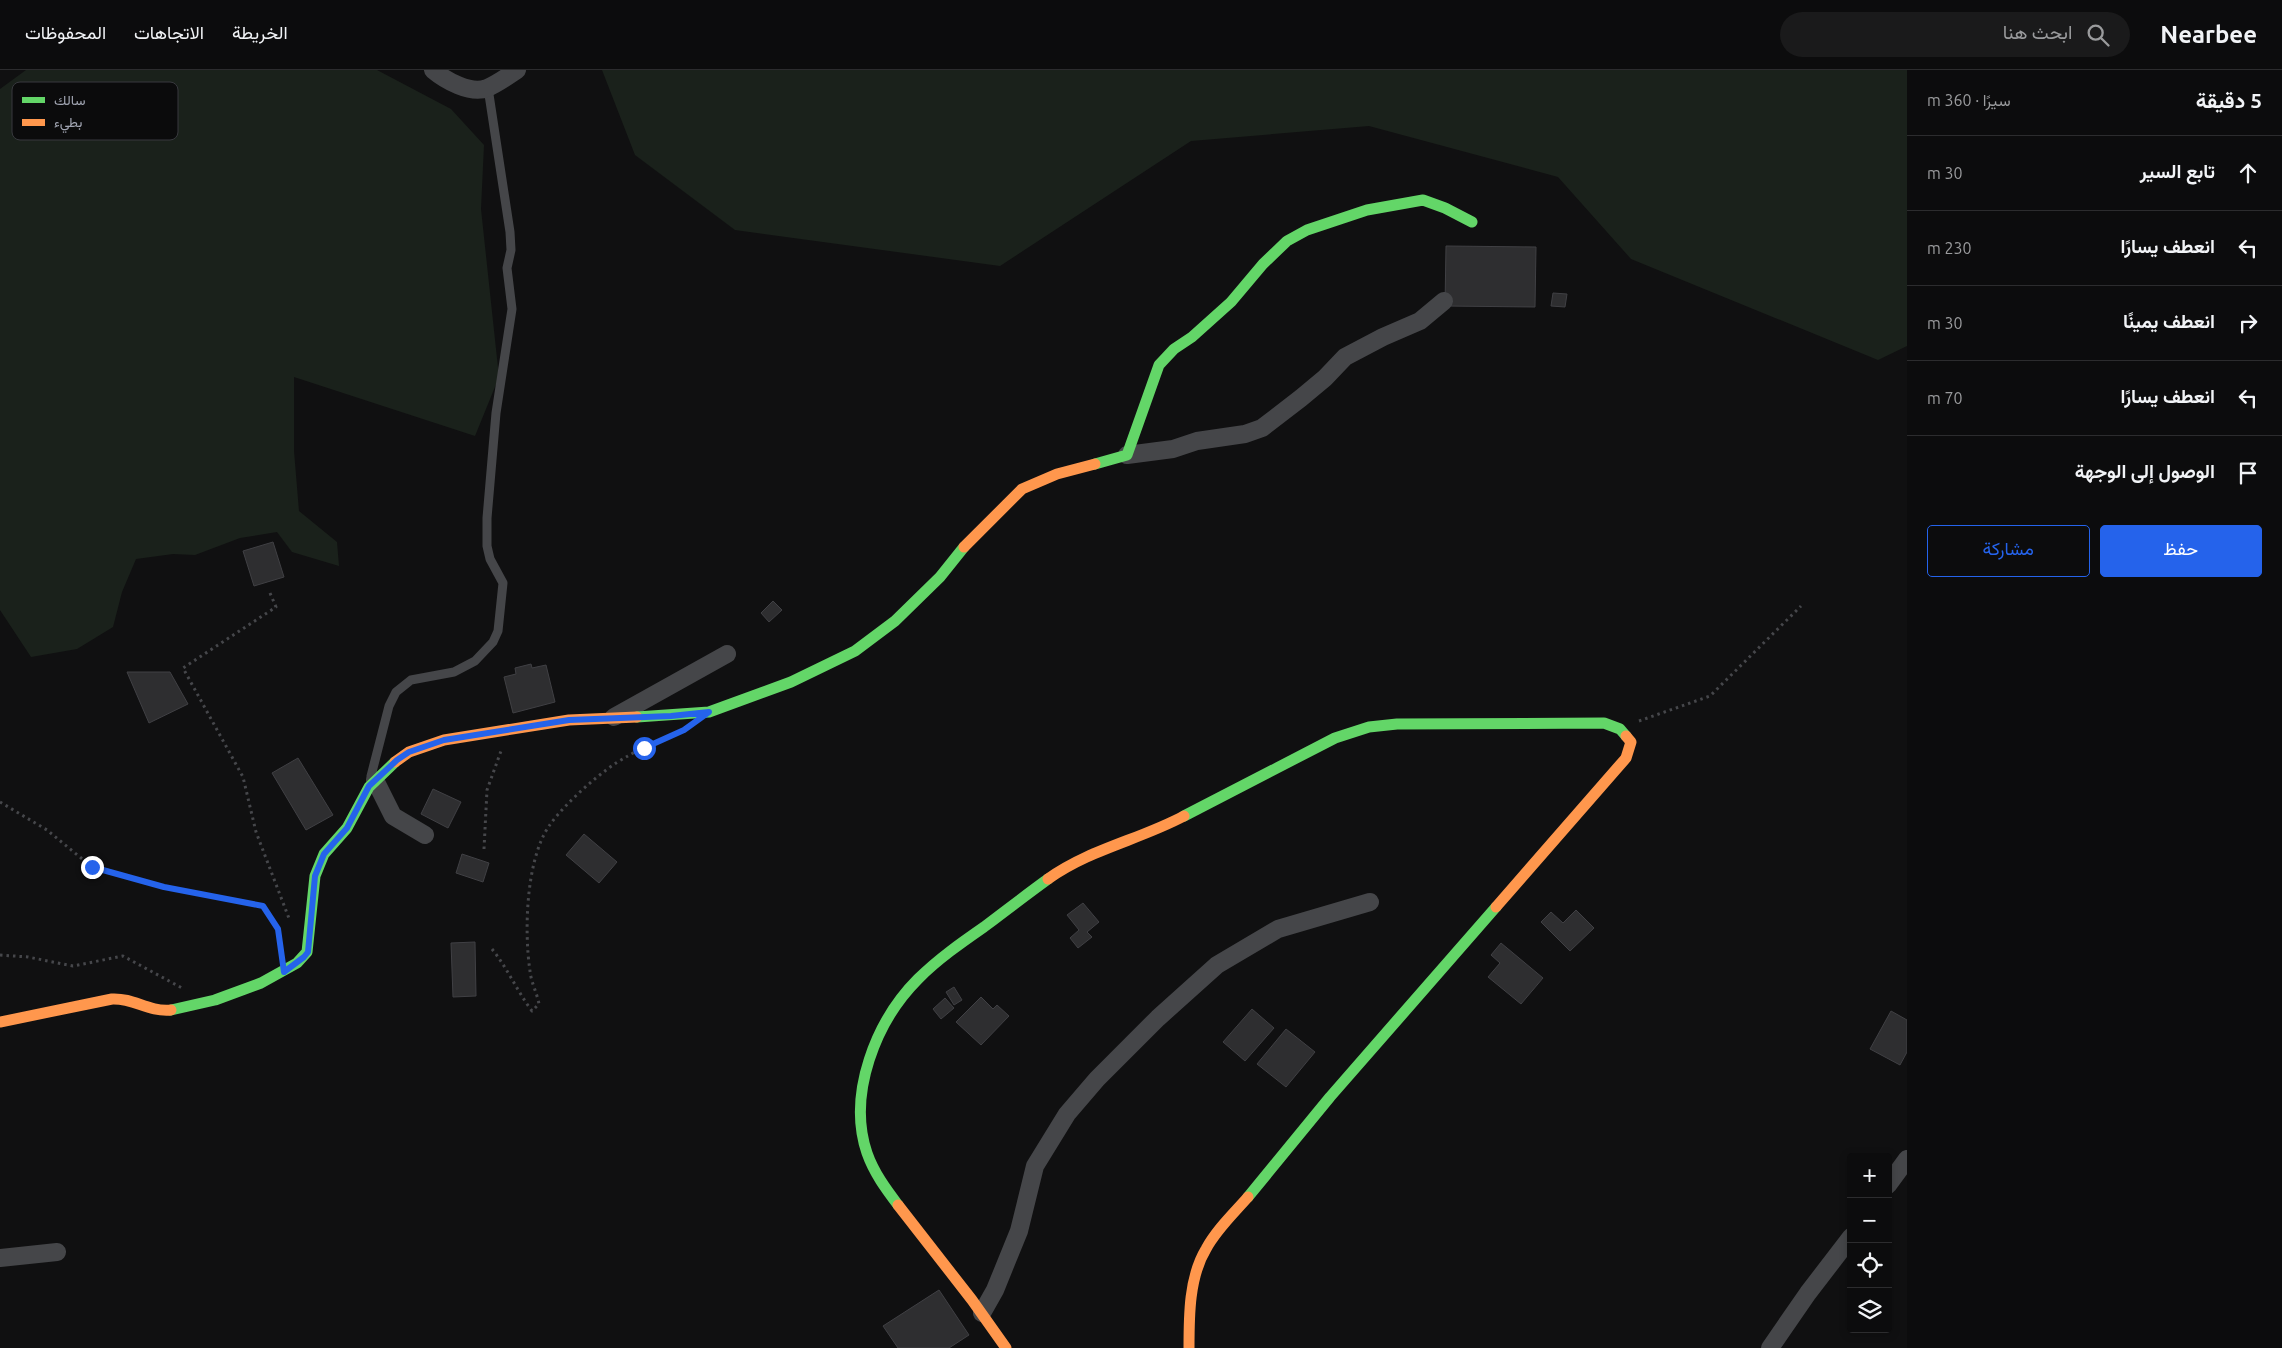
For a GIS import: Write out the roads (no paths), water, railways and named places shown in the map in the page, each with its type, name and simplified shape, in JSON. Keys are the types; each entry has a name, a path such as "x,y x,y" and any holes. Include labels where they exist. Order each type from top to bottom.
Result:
{"street":[{"path":"433,70 460,86 478,91 488,88 517,70"},
{"path":"1127,455 1159,365 1174,349 1192,337 1231,302 1263,264 1287,241 1307,230 1367,210 1423,200 1445,208 1472,222"},
{"path":"0,1022 113,999 133,1000 156,1011 185,1008 225,997 284,972 308,952 315,876 324,854 347,828 372,783 397,760 419,747 444,740 569,720 709,712 791,682 816,668 846,656 866,644 918,600 940,577 960,550 1022,489 1056,474 1127,455 1173,449 1197,441 1245,434 1262,428 1301,398 1345,357 1383,337 1420,321 1444,301"},
{"path":"611,718 727,654"},
{"path":"1006,1348 982,1313 880,1181 864,1145 862,1098 873,1050 879,1034 890,1015 917,980 945,955 1070,865 1169,824 1326,742 1354,730 1367,726 1397,724 1604,723 1620,729 1631,742 1626,758 1330,1097 1212,1240 1199,1263 1194,1280 1189,1315 1189,1348"},
{"path":"372,783 393,816 425,834"},
{"path":"982,1313 1019,1231 1035,1166 1067,1114 1097,1079 1158,1018 1217,965 1278,929 1370,902"},
{"path":"1892,1180 1907,1159"},
{"path":"1770,1348 1808,1293 1847,1242"},
{"path":"0,1258 57,1252"}],"lane":[{"path":"372,783 389,706 396,692 411,680 454,672 475,661 493,642 500,617 502,583 490,559 487,546 487,518 496,413 512,309 507,268 511,250 510,232 488,88"}]}
